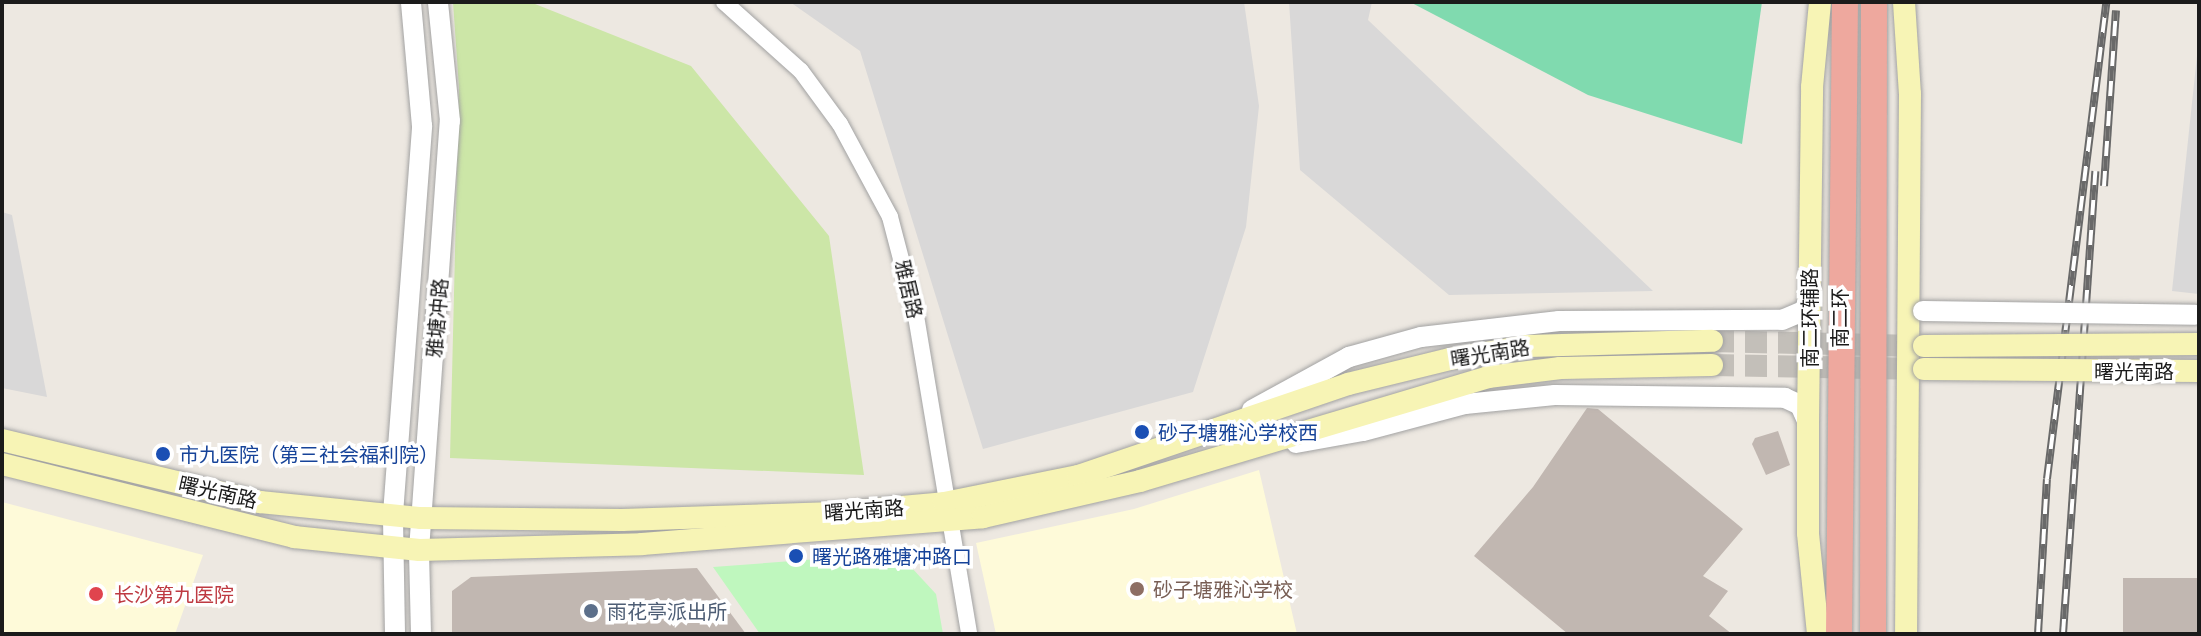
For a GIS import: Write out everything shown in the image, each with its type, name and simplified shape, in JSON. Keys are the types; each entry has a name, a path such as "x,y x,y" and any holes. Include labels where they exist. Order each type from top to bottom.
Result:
{"highway":[{"name":"南二环","path":"1839,634 1845,2"},
{"name":"南二环","path":"1873,634 1874,2"}],"main road":[{"name":"南二环辅路","path":"1818,634 1808,533 1808,423 1812,87 1820,2"},
{"path":"1904,2 1910,94 1915,306 1906,634"},
{"name":"曙光南路","path":"2,440 260,502 421,518 622,520 946,513 1141,459 1219,427 1348,384 1450,359 1542,345 1712,341"},
{"name":"曙光南路","path":"1924,346 2199,344"},
{"name":"曙光南路","path":"2,464 294,537 419,550 642,544 1073,498 1488,377 1560,368 1712,365"},
{"name":"曙光南路","path":"1924,369 2199,371"}],"street":[{"name":"雅塘冲路","path":"395,634 393,514 422,126 411,2"},
{"name":"雅塘冲路","path":"421,634 419,550 450,121 438,2"},
{"name":"雅居路","path":"724,2 801,71 840,124 890,217 916,316 946,513 969,634"},
{"path":"1219,427 1349,357 1421,337 1559,321 1782,320 1805,310 1809,296"},
{"path":"1915,306 2197,315"},
{"path":"1225,454 1363,431 1465,404 1555,395 1785,398 1800,405 1808,423"}],"shaded area":[{"path":"790,2 1244,2 1259,106 1246,227 1193,392 983,449 860,51"},
{"path":"1289,2 1372,2 1368,20 1653,291 1449,295 1300,170"},
{"path":"2199,37 2199,294 2172,291"},
{"path":"2,212 12,215 47,397 2,388"},
{"name":"砂子塘雅沁学校","path":"1259,470 1297,634 996,634 976,543 1134,509"},
{"name":"长沙第九医院","path":"2,502 203,555 175,634 2,634"}],"green space":[{"path":"453,2 530,2 691,66 829,236 864,475 450,458 459,88"},
{"path":"1410,2 1762,2 1742,144 1588,95"},
{"path":"898,553 936,594 943,634 760,634 713,567"}],"building":[{"path":"1587,408 1598,409 1743,529 1703,576 1728,591 1709,616 1732,634 1568,634 1474,556 1533,487"},
{"path":"1778,431 1790,465 1766,475 1752,444 1755,438"},
{"name":"雨花亭派出所","path":"697,568 746,634 452,634 452,591 471,577"},
{"path":"2123,578 2199,578 2199,634 2123,634"}],"tunnel":[{"path":"1712,341 1924,346"},
{"path":"1712,365 1924,369"}],"railway":[{"path":"2038,634 2047,479 2106,2"},
{"path":"2104,186 2116,10"},
{"path":"2063,634 2095,171"}],"place":[{"name":"砂子塘雅沁学校西","path":"1142,432"},
{"name":"市九医院（第三社会福利院）","path":"163,454"},
{"name":"曙光路雅塘冲路口","path":"796,556"},
{"name":"砂子塘雅沁学校","path":"1137,589"},
{"name":"长沙第九医院","path":"96,594"},
{"name":"雨花亭派出所","path":"591,611"}]}
